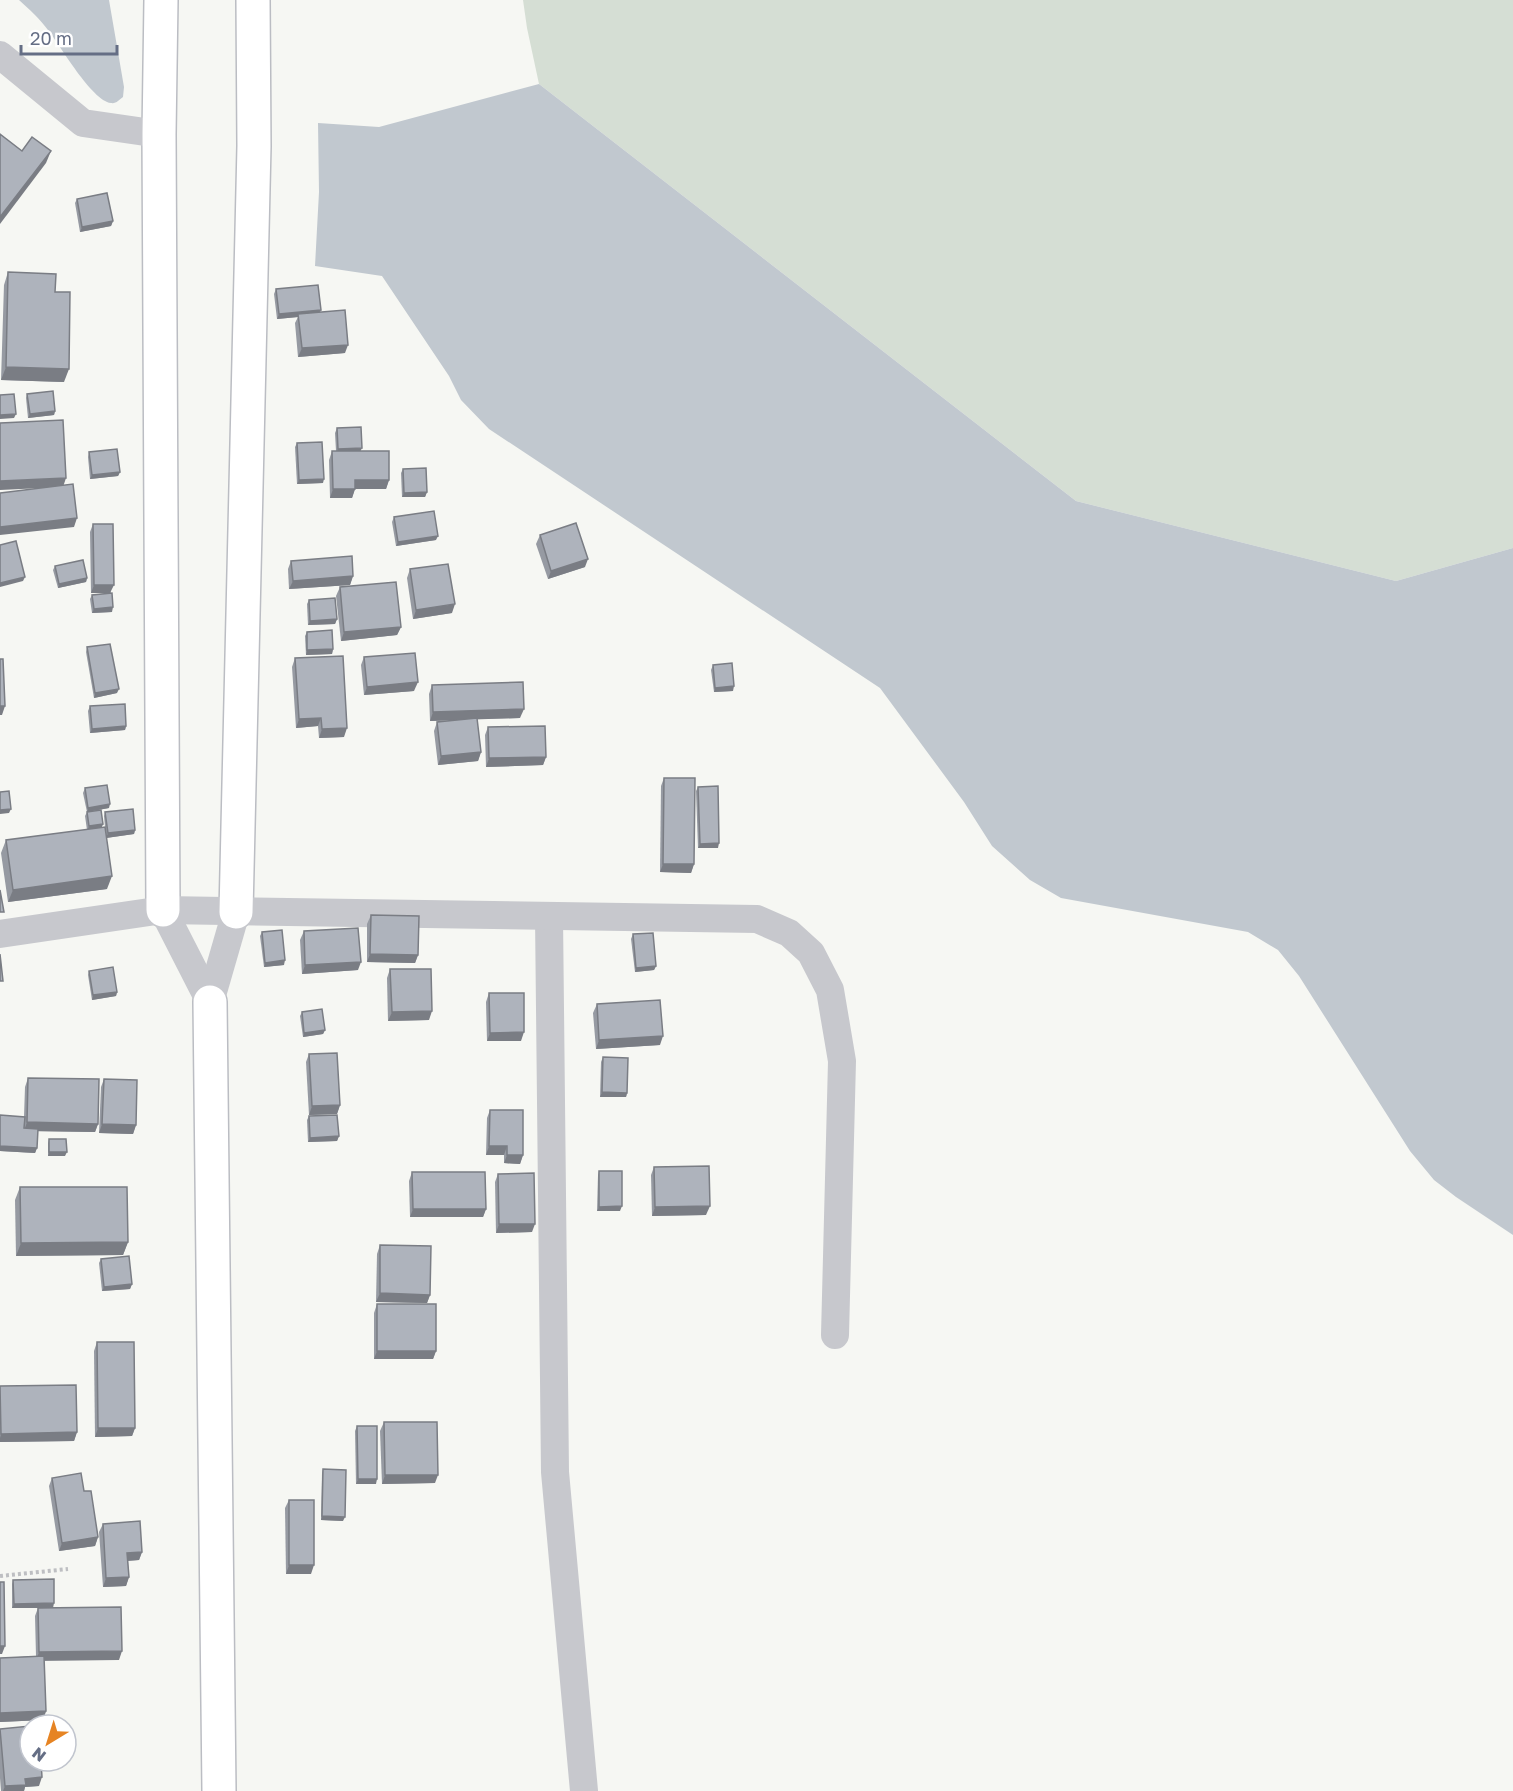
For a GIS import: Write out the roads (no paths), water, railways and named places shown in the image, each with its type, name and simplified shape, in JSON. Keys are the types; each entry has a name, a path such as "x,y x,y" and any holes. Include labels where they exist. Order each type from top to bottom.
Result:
{"street":[{"path":"161,0 159,134 163,910 210,1002"},
{"path":"219,1791 210,1002 236,912 254,146 253,0"},
{"path":"0,55 83,123 159,134"},
{"path":"0,934 163,910 757,919 789,933 811,954 830,990 842,1061 835,1335"},
{"path":"549,915 555,1472 584,1791"}]}
